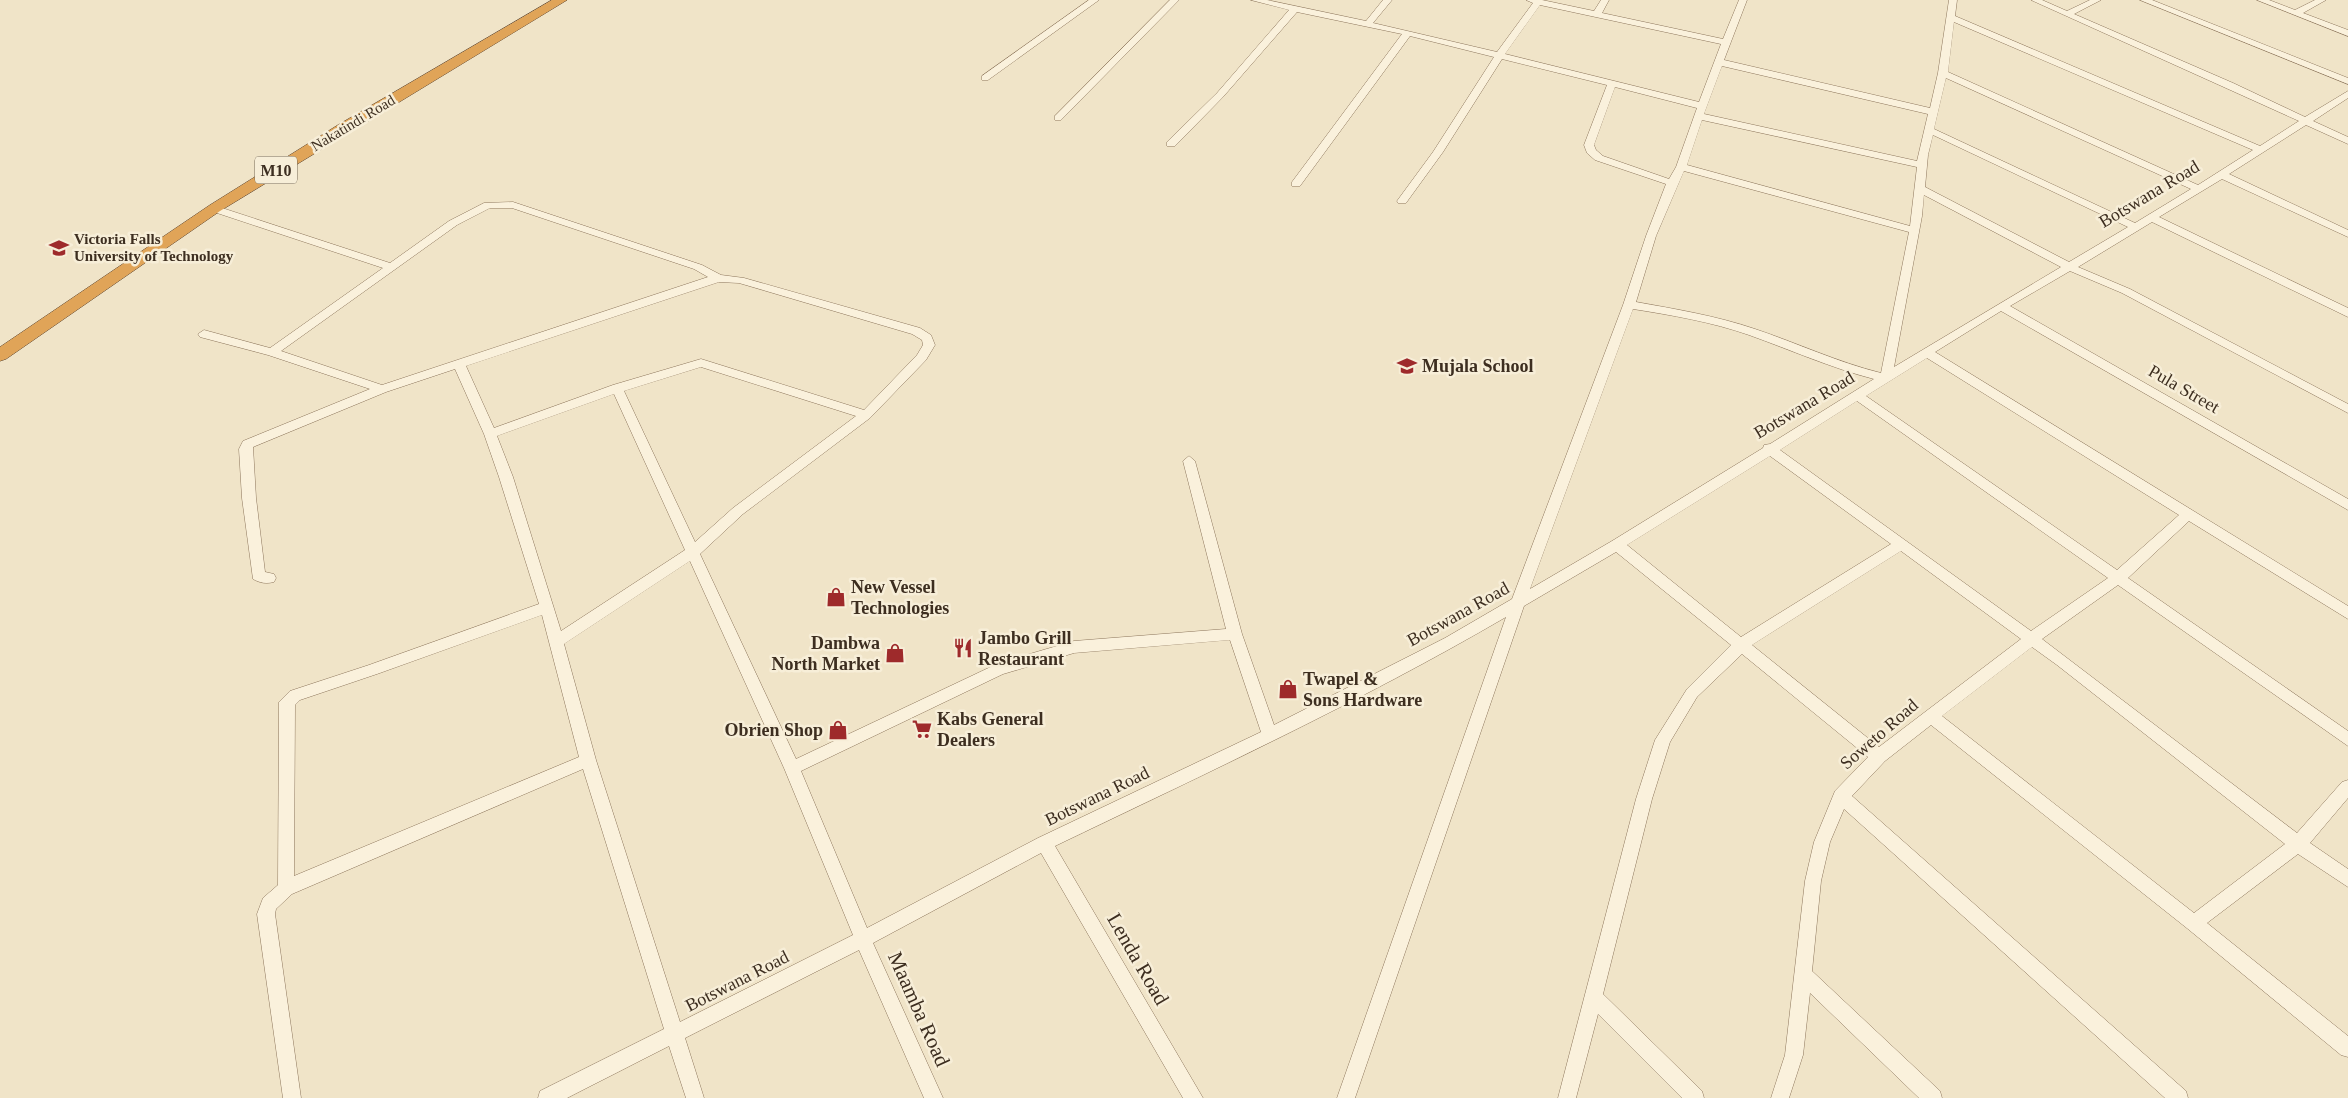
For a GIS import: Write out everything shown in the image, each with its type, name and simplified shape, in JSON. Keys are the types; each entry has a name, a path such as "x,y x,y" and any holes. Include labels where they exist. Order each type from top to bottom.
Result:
{"highway":[{"name":"Nakatindi Road","path":"0,355 215,208 561,0"}],"street":[{"path":"986,78 1095,0"},
{"path":"1058,118 1175,0"},
{"path":"1255,0 1408,33 1612,84 1700,111 1921,165"},
{"path":"1367,25 1388,0"},
{"path":"1596,15 1605,0"},
{"path":"1346,1098 1517,604 1672,183 1681,167 1700,111 1743,0"},
{"path":"1628,305 1686,315 1750,331 1846,368 1886,378 1920,189 1921,165 1943,73 1953,0"},
{"path":"2035,0 2244,92 2348,142"},
{"path":"2067,14 2097,0"},
{"path":"2144,0 2348,81"},
{"path":"2261,0 2348,33"},
{"path":"2296,13 2322,0"},
{"path":"1402,201 1428,170 1534,1 1727,43"},
{"path":"1171,144 1220,96 1295,9"},
{"path":"1951,17 2259,149"},
{"path":"1296,184 1408,33"},
{"path":"1720,62 1933,112"},
{"path":"1943,73 2199,189"},
{"path":"1612,84 1588,145 1591,151 1600,158 1672,183"},
{"name":"Botswana Road","path":"547,1098 862,939 1044,843 1270,735 1442,647 1616,545 1769,448 1858,396 2001,306 2199,189 2348,94"},
{"path":"1928,130 2134,226"},
{"path":"1681,167 1913,230"},
{"path":"2220,174 2348,234"},
{"path":"1920,189 2069,267 2126,291 2348,409"},
{"path":"272,352 453,223 488,205 513,205 698,267 718,278"},
{"path":"215,208 391,266"},
{"path":"2150,217 2348,313"},
{"path":"269,578 263,578 258,575 248,498 245,449 248,444 257,439 382,389 718,278 740,280 916,331 927,338 929,345 922,357 866,415 738,511 694,551 557,641"},
{"name":"Pula Street","path":"2001,306 2348,505"},
{"path":"204,334 272,352 382,389"},
{"path":"1926,352 2348,613"},
{"path":"490,434 656,374 702,363 866,415"},
{"path":"459,364 490,434 547,607 588,760 695,1098"},
{"name":"Maamba Road","path":"617,388 694,551 792,768 862,939 934,1098"},
{"path":"1858,396 2348,739"},
{"path":"1769,448 2098,688 2298,844 2348,879"},
{"path":"1189,460 1236,634 1270,735"},
{"name":"Soweto Road","path":"1780,1098 1794,1055 1802,974 1818,861 1822,842 1841,796 1878,756 2032,639 2117,579 2190,514"},
{"path":"1567,1098 1644,799 1664,740 1692,693 1742,644 1902,544"},
{"path":"1616,545 1742,644 1878,756"},
{"path":"286,888 287,705 290,699 295,695 372,670 547,607"},
{"path":"792,768 999,669 1074,647 1236,634"},
{"path":"1930,715 2194,923 2348,1048"},
{"path":"292,1098 266,914 270,904 286,888 588,760"},
{"path":"2194,923 2298,844 2348,787"},
{"path":"1841,796 2180,1098"},
{"name":"Lenda Road","path":"1044,843 1194,1098"},
{"path":"1802,974 1933,1098"},
{"path":"1592,998 1695,1098"}],"place":[{"name":"Victoria Falls University of Technology","path":"59,248"},
{"name":"Mujala School","path":"1407,366"},
{"name":"New Vessel Technologies","path":"836,597"},
{"name":"Jambo Grill Restaurant","path":"963,648"},
{"name":"Dambwa North Market","path":"895,653"},
{"name":"Twapel & Sons Hardware","path":"1288,689"},
{"name":"Kabs General Dealers","path":"922,729"},
{"name":"Obrien Shop","path":"838,730"}]}
